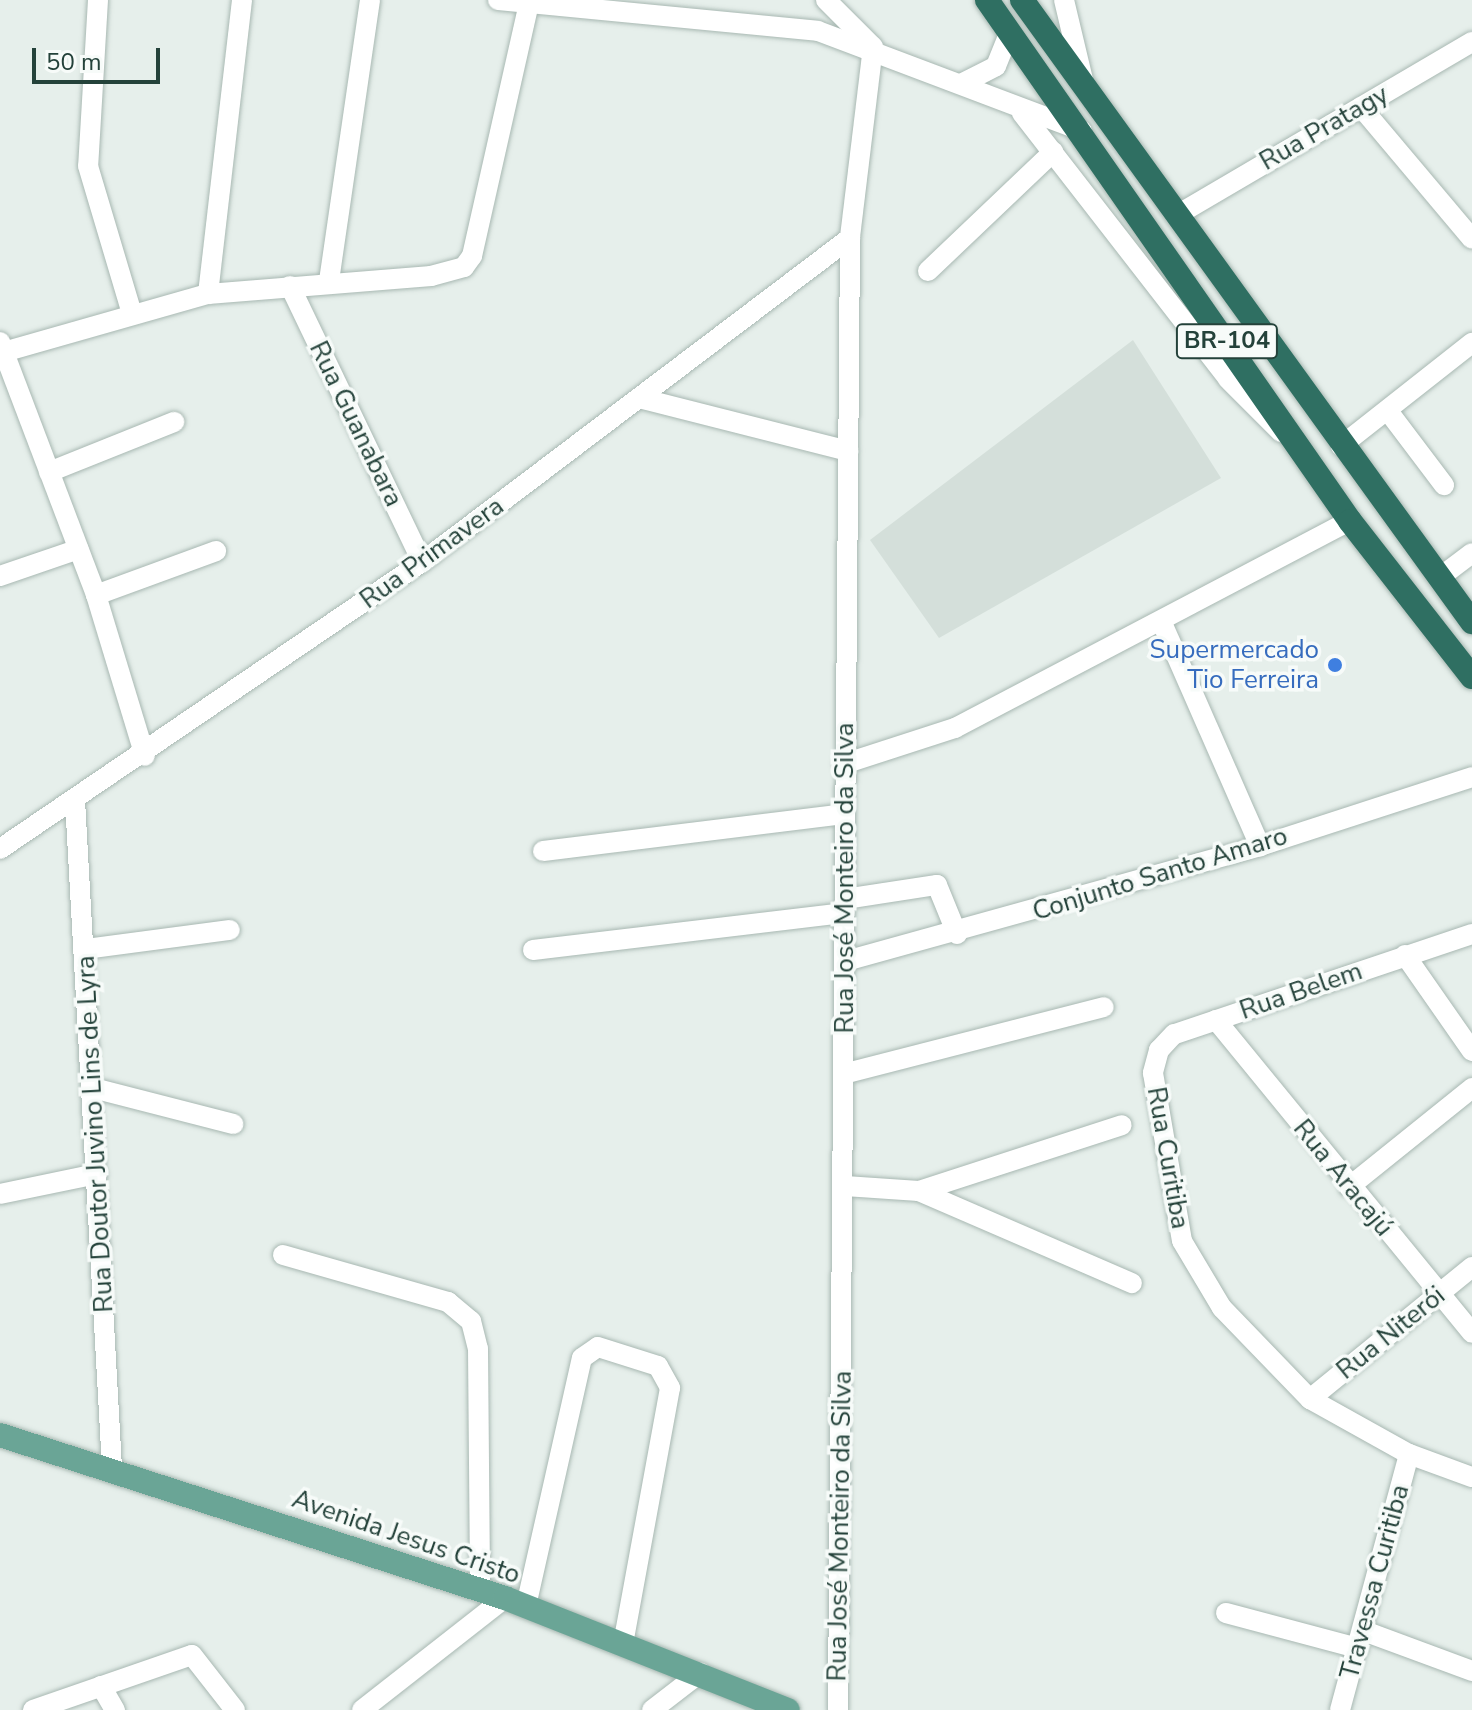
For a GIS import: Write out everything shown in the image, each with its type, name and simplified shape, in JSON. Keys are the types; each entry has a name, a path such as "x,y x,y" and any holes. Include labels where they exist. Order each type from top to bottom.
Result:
{"highway":[{"name":"BR-104","path":"987,0 1082,131 1350,521 1472,677"},
{"name":"BR-104","path":"1022,0 1341,446 1472,622"}],"main road":[{"name":"Avenida Jesus Cristo","path":"0,1435 112,1468 480,1589 788,1710"}],"street":[{"path":"98,0 88,166 132,314"},
{"path":"208,294 242,0"},
{"path":"329,281 370,0"},
{"path":"498,0 743,22 873,47 1022,113 1082,131"},
{"path":"826,0 873,47"},
{"path":"1064,0 1085,88"},
{"path":"145,756 96,595 2,347 208,294 329,281 451,273 472,256 529,3"},
{"path":"961,84 996,66 1010,32"},
{"name":"Rua Pratagy","path":"1177,215 1472,42"},
{"name":"Rua José Monteiro da Silva","path":"838,1710 847,1073 844,764 850,238 873,47"},
{"path":"1361,107 1472,239"},
{"path":"1022,113 1228,379 1295,441"},
{"path":"928,271 1053,152"},
{"name":"Rua Primavera","path":"0,849 145,756 422,562 850,238"},
{"name":"Rua Guanabara","path":"290,286 422,562"},
{"path":"1341,446 1472,343"},
{"path":"639,398 848,451"},
{"path":"1388,411 1444,485"},
{"path":"49,472 174,422"},
{"path":"844,764 955,728 1162,623 1350,521"},
{"path":"0,576 79,549"},
{"path":"96,595 216,551"},
{"path":"1439,578 1472,553"},
{"path":"1162,623 1260,846"},
{"name":"Conjunto Santo Amaro","path":"846,961 957,934 1260,846 1472,777"},
{"name":"Rua Doutor Juvino Lins de Lyra","path":"75,800 112,1468"},
{"path":"543,851 844,814"},
{"path":"533,950 845,906 937,885 957,934"},
{"path":"85,949 230,930"},
{"name":"Rua Belem","path":"1153,1073 1163,1042 1216,1020 1472,934"},
{"path":"1405,955 1472,1051"},
{"path":"847,1073 1104,1007"},
{"name":"Rua Aracajú","path":"1216,1020 1349,1187 1472,1333"},
{"name":"Rua Curitiba","path":"1153,1073 1182,1241 1222,1308 1310,1399 1409,1454 1472,1477"},
{"path":"93,1088 233,1124"},
{"path":"1349,1187 1472,1088"},
{"path":"919,1191 1122,1125"},
{"path":"0,1194 97,1174"},
{"path":"845,1186 919,1191 1132,1283"},
{"path":"283,1255 448,1302 471,1321 478,1349 480,1589"},
{"name":"Rua Niterói","path":"1310,1399 1472,1267"},
{"path":"362,1710 516,1602 579,1370 598,1347 658,1366 670,1388 623,1643"},
{"name":"Travessa Curitiba","path":"1340,1710 1409,1454"},
{"path":"1226,1613 1361,1639 1472,1671"},
{"path":"33,1710 187,1656 202,1659 235,1710"},
{"path":"652,1710 700,1673"},
{"path":"101,1686 115,1710"}],"shaded area":[{"path":"1133,340 1221,478 939,638 870,540"}],"place":[{"name":"Supermercado Tio Ferreira","path":"1335,665"}]}
